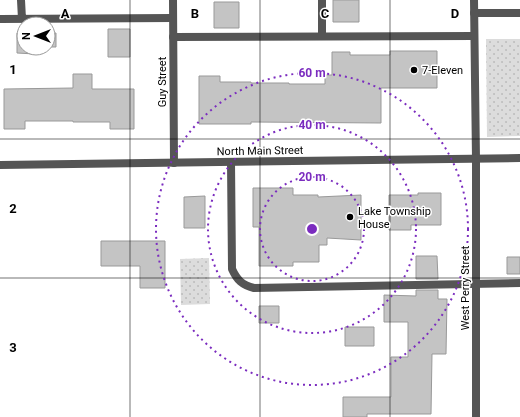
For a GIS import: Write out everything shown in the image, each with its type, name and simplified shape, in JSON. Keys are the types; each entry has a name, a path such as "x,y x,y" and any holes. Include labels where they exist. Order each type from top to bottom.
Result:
{"street":[{"path":"22,0 22,16"},
{"name":"Guy Street","path":"173,0 174,163"},
{"path":"322,0 322,36"},
{"name":"West Perry Street","path":"474,0 476,159 476,417"},
{"path":"474,14 520,13"},
{"path":"56,19 173,18"},
{"path":"0,19 16,19"},
{"path":"173,37 474,36"},
{"name":"North Main Street","path":"0,165 520,158"},
{"path":"232,162 232,269 236,277 245,286 254,288 520,283"}],"shaded area":[{"path":"486,39 520,39 520,136 487,137"},
{"path":"209,258 210,304 181,305 180,259"}],"building":[{"path":"333,0 359,0 359,22 333,22"},
{"path":"214,2 239,2 239,28 214,28"},
{"path":"108,29 130,29 130,57 108,57"},
{"path":"390,51 437,51 437,88 381,88 381,123 251,122 251,124 199,124 199,76 220,76 220,82 325,84 325,75 332,75 332,52 350,52 350,55 390,55"},
{"path":"73,74 92,74 92,89 134,89 134,129 110,129 110,122 25,121 25,129 4,129 4,89 73,88"},
{"path":"253,188 293,188 293,195 318,195 318,197 361,195 361,240 327,238 327,245 319,245 319,262 293,262 293,266 259,266 259,227 253,227"},
{"path":"418,193 441,193 441,225 411,225 411,230 389,230 389,195 418,195"},
{"path":"205,196 205,228 184,228 184,197"},
{"path":"101,241 165,241 165,288 140,288 140,266 101,266"},
{"path":"416,256 437,256 438,279 416,279"},
{"path":"507,257 520,257 520,274 507,274"},
{"path":"416,290 438,290 438,299 447,299 446,354 432,354 431,414 367,414 367,417 343,417 343,397 391,397 391,357 408,357 408,322 384,322 384,295 416,296"},
{"path":"259,306 279,306 279,323 259,323"},
{"path":"345,327 374,327 374,346 345,346"}],"place":[{"name":"7-Eleven","path":"414,70"},
{"name":"Lake Township House","path":"350,217"}]}
